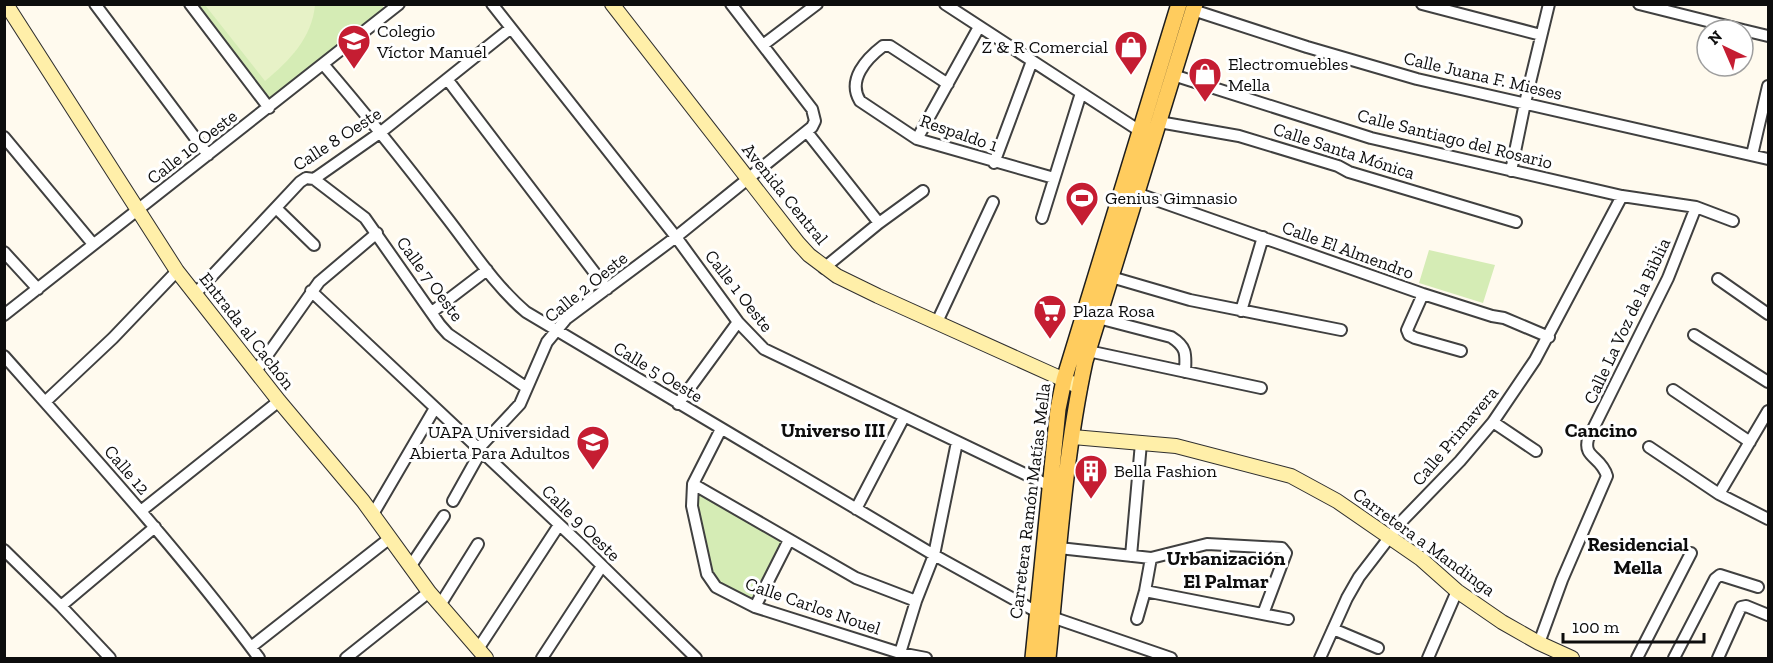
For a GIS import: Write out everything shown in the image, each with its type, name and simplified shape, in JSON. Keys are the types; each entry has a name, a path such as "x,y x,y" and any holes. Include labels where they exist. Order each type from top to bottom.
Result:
{"main road":[{"name":"Carretera Ramón Matías Mella","path":"1048,658 1059,548 1080,387 1088,351 1136,193 1146,135 1159,122 1189,6"},
{"name":"Carretera Ramón Matías Mella","path":"1033,658 1058,409 1064,380 1189,6"}],"street":[{"name":"Entrada al Cachón","path":"6,4 177,271 279,401 373,514 429,592 482,654"},
{"path":"95,4 208,155"},
{"path":"190,4 269,108"},
{"name":"Calle 1 Oeste","path":"492,4 755,341 773,354 1050,486"},
{"name":"Avenida Central","path":"612,4 798,243 824,268 878,296 1080,387"},
{"path":"731,4 815,114 815,121 807,132 879,223"},
{"path":"763,45 817,4"},
{"path":"945,4 1146,135"},
{"path":"1422,4 1541,35"},
{"path":"1470,16 1473,4"},
{"path":"1511,171 1549,4"},
{"path":"1639,4 1695,18"},
{"name":"Calle Juana F. Mieses","path":"1189,6 1307,47 1406,76 1768,159"},
{"name":"Calle 10 Oeste","path":"4,315 269,108 391,7"},
{"path":"917,140 979,27"},
{"name":"Calle 8 Oeste","path":"195,294 300,182 306,178 314,178 381,132 511,28"},
{"name":"Respaldo 1","path":"948,84 890,46 883,46 863,65 856,79 856,95 860,101 917,140 1054,178"},
{"path":"994,163 1032,61"},
{"name":"Calle 5 Oeste","path":"324,64 381,132 487,270 516,304 678,404 934,555 1036,612 1171,658"},
{"name":"Calle Santiago del Rosario","path":"1173,75 1371,138 1622,196 1696,207 1733,220"},
{"path":"447,80 607,289"},
{"path":"1752,155 1768,86"},
{"path":"1042,218 1081,93"},
{"name":"Calle Santa Mónica","path":"1159,122 1239,136 1516,222"},
{"name":"Calle 2 Oeste","path":"453,501 480,450 520,404 546,342 555,330 807,132"},
{"path":"4,137 93,244"},
{"name":"Calle 7 Oeste","path":"314,178 365,218 448,334 527,388"},
{"path":"824,268 879,223 923,192"},
{"name":"Calle El Almendro","path":"1136,193 1423,294 1504,318 1549,338"},
{"name":"Calle Primavera","path":"1320,658 1359,577 1389,537 1493,422 1549,338 1622,196"},
{"path":"937,322 993,202"},
{"name":"Calle La Voz de la Biblia","path":"1539,643 1562,580 1607,476 1602,463 1589,453 1586,447 1588,439 1668,278 1696,207"},
{"path":"276,208 314,245"},
{"path":"256,370 311,291 377,233"},
{"path":"1241,311 1263,237"},
{"path":"4,252 38,289"},
{"path":"432,312 487,270"},
{"path":"45,402 113,338 177,271"},
{"path":"1111,277 1190,300 1341,330"},
{"path":"1718,279 1768,314"},
{"name":"Calle 9 Oeste","path":"311,291 696,658"},
{"path":"1423,294 1407,330 1409,335 1415,339 1461,351"},
{"path":"1098,318 1171,337 1180,343 1186,354 1185,372"},
{"path":"678,404 738,322"},
{"path":"1694,335 1768,382"},
{"path":"1088,351 1261,388"},
{"name":"Calle 12","path":"4,356 141,511 222,608 259,658"},
{"path":"1673,390 1750,442"},
{"path":"141,511 279,401"},
{"path":"373,514 435,408"},
{"path":"1719,494 1768,411"},
{"path":"856,509 904,417"},
{"path":"1493,422 1536,452"},
{"name":"Calle Carlos Nouel","path":"721,429 693,484 693,506 706,574 710,581 722,591 754,607 900,653 926,658"},
{"name":"Carretera a Mandinga","path":"1073,437 1176,446 1291,476 1337,501 1421,559 1457,591 1503,622 1539,643 1572,658"},
{"path":"900,653 916,601 934,555 957,442"},
{"path":"1131,556 1142,443"},
{"path":"1649,447 1719,494 1768,519"},
{"path":"693,484 856,578 916,601"},
{"path":"411,567 444,516"},
{"path":"482,654 559,525"},
{"path":"61,606 154,527"},
{"path":"251,647 390,538"},
{"path":"754,607 789,540"},
{"path":"440,605 478,544"},
{"path":"1059,548 1151,558 1208,544 1282,548 1286,553 1263,614"},
{"path":"4,550 110,658"},
{"path":"1636,658 1691,553"},
{"path":"1137,619 1146,591 1151,558"},
{"path":"542,658 602,566"},
{"path":"1674,658 1715,579 1720,575 1758,587"},
{"path":"1146,591 1288,620"},
{"path":"1428,658 1457,591"},
{"path":"346,658 429,592"},
{"path":"1718,658 1741,607 1746,606 1768,615"},
{"path":"1333,628 1378,648"}],"green space":[{"path":"381,4 386,10 270,102 196,5"},
{"path":"205,5 315,5 309,28 298,48 265,81"},
{"path":"1429,250 1495,265 1483,303 1419,283"},
{"path":"696,488 782,540 750,601 713,583 697,528"}],"place":[{"name":"Colegio Víctor Manuel","path":"354,70"},
{"name":"Z & R Comercial","path":"1131,76"},
{"name":"Electromuebles Mella","path":"1205,103"},
{"name":"Genius Gimnasio","path":"1082,227"},
{"name":"Plaza Rosa","path":"1050,340"},
{"name":"UAPA Universidad Abierta Para Adultos","path":"593,471"},
{"name":"Bella Fashion","path":"1091,500"}],"district":[{"name":"Universo III","path":"833,430"},
{"name":"Cancino","path":"1601,430"},
{"name":"Residencial Mella","path":"1638,556"},
{"name":"Urbanización El Palmar","path":"1226,570"}]}
